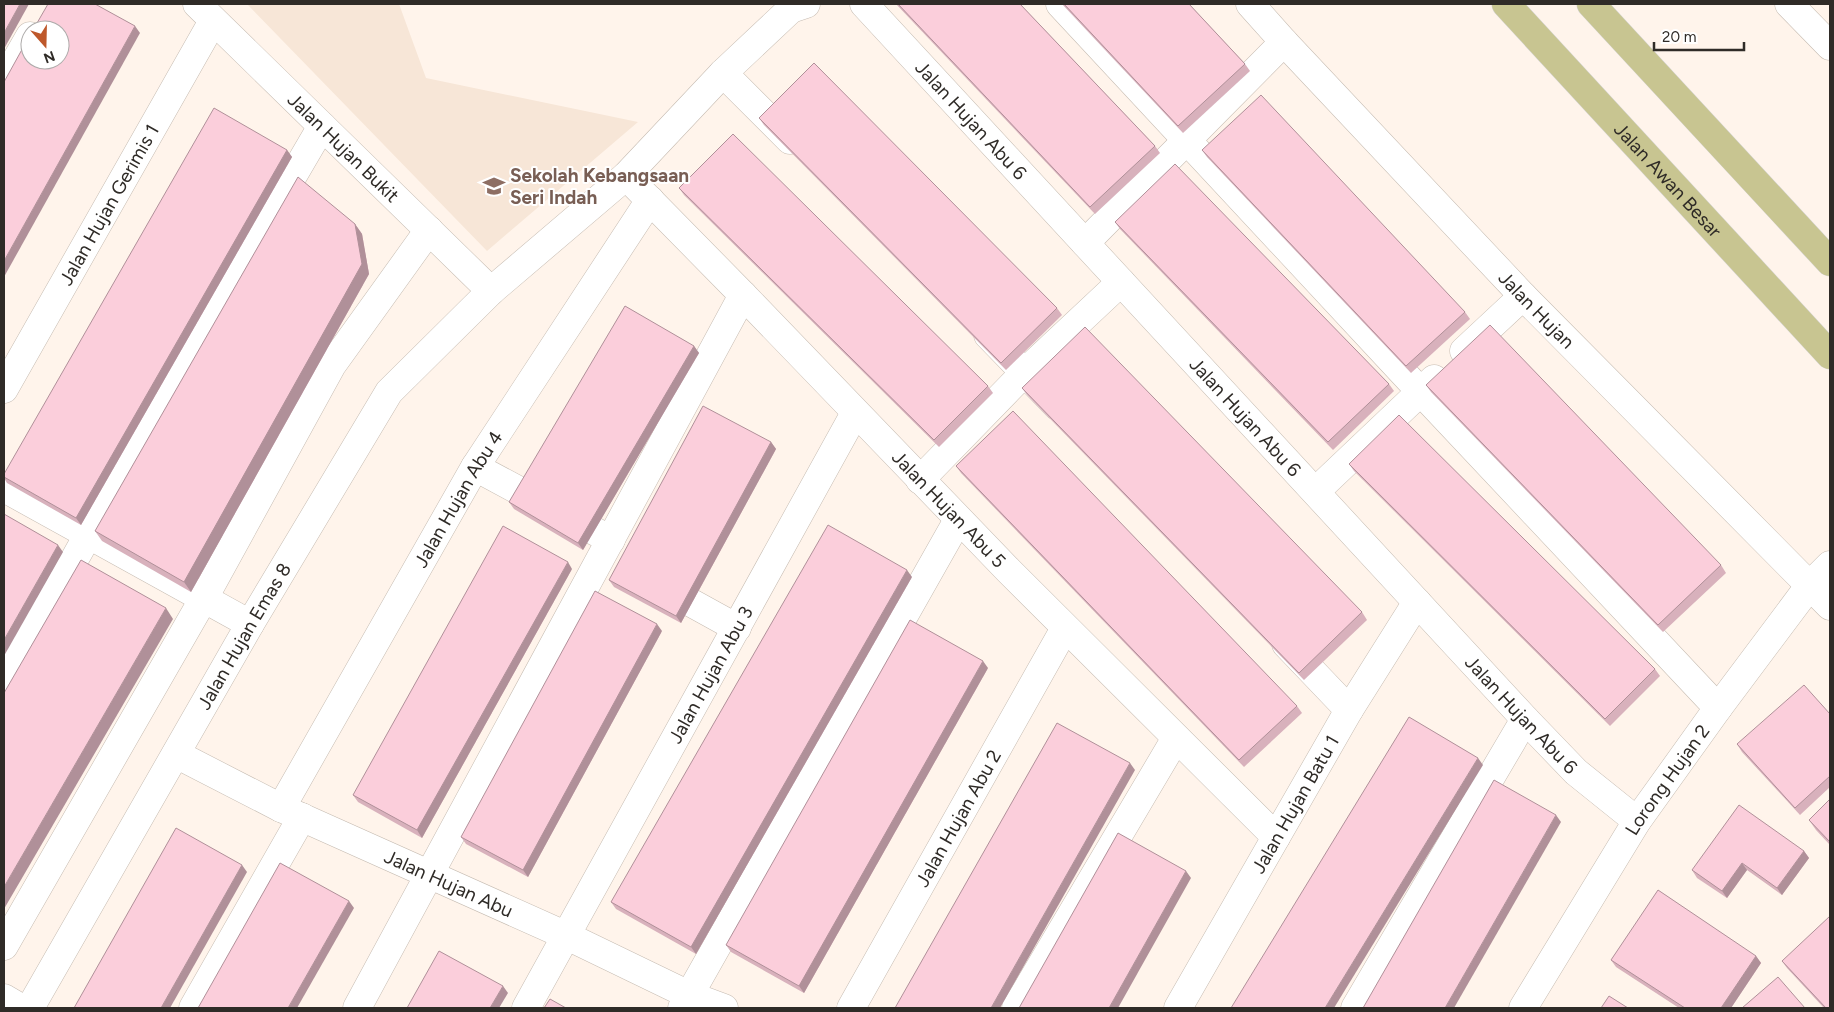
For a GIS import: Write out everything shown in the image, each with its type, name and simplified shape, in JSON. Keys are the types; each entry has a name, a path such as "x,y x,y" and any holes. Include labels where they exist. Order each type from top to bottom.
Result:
{"main road":[{"name":"Jalan Awan Besar","path":"1506,4 1830,355"},
{"path":"1591,4 1830,262"}],"street":[{"path":"492,290 626,176 723,73 791,9 806,4"},
{"name":"Jalan Hujan Abu 6","path":"864,4 1525,719 1576,772 1637,821"},
{"path":"1060,4 1718,708"},
{"name":"Jalan Hujan","path":"1250,4 1523,296 1830,606"},
{"path":"1790,4 1830,46"},
{"name":"Jalan Hujan Bukit","path":"205,12 492,290"},
{"name":"Jalan Hujan Gerimis 1","path":"8,371 205,12"},
{"path":"1085,243 1284,42"},
{"path":"4,81 20,54"},
{"path":"723,73 807,157"},
{"path":"4,682 219,302 322,126"},
{"name":"Jalan Hujan Abu 5","path":"626,176 1064,628 1276,837"},
{"name":"Jalan Hujan Abu 4","path":"193,1008 292,813 475,467 650,200"},
{"path":"4,946 204,598 332,365 429,230"},
{"path":"920,480 1025,372 1121,282"},
{"name":"Jalan Hujan Emas 8","path":"30,1008 250,624 389,392 492,290"},
{"path":"357,1008 743,295"},
{"path":"1316,491 1523,296"},
{"path":"969,316 1073,422"},
{"name":"Jalan Hujan Abu 3","path":"526,1008 855,413"},
{"path":"475,467 607,547 632,571 737,628"},
{"path":"4,488 250,624"},
{"path":"685,1001 958,520"},
{"name":"Lorong Hujan 2","path":"1523,1008 1637,821 1810,585 1830,565"},
{"name":"Jalan Hujan Batu 1","path":"1178,1008 1349,710 1417,602"},
{"path":"1266,624 1349,710"},
{"name":"Jalan Hujan Abu 2","path":"851,1008 1064,628"},
{"path":"1355,1008 1525,719"},
{"path":"1016,1008 1176,738"},
{"name":"Jalan Hujan Abu","path":"176,754 292,813 567,936 685,1001 724,1008"},
{"path":"4,998 21,1008"}],"shaded area":[{"name":"Sekolah Kebangsaan Seri Indah","path":"247,4 399,4 426,78 638,122 487,251"}],"building":[{"path":"4,4 20,4 4,33"},
{"path":"48,4 95,4 135,26 4,261 4,82 20,53 20,70 70,70 70,20 39,20"},
{"path":"898,4 1020,4 1155,146 1090,207"},
{"path":"1064,4 1189,4 1245,64 1178,126"},
{"path":"814,63 1057,308 1001,363 759,118"},
{"path":"1261,95 1465,312 1406,366 1202,150"},
{"path":"214,108 287,150 76,518 4,477 4,474"},
{"path":"733,134 988,386 934,440 679,188"},
{"path":"1175,164 1389,384 1328,442 1115,222"},
{"path":"298,177 355,224 362,264 184,582 95,531"},
{"path":"625,306 694,346 578,543 509,502"},
{"path":"1490,325 1721,565 1658,625 1426,385"},
{"path":"1085,327 1362,612 1299,673 1022,388"},
{"path":"703,406 771,442 676,616 609,580"},
{"path":"1013,411 1297,706 1239,760 956,466"},
{"path":"1399,415 1655,669 1605,719 1349,464"},
{"path":"4,514 58,545 4,640"},
{"path":"828,525 907,570 691,947 611,902"},
{"path":"503,526 568,562 417,830 353,795"},
{"path":"81,560 166,608 4,887 4,693"},
{"path":"595,591 657,624 523,870 461,837"},
{"path":"910,620 983,661 799,986 726,945"},
{"path":"1804,685 1830,714 1830,776 1795,808 1737,744"},
{"path":"1409,717 1478,758 1325,1008 1231,1008"},
{"path":"1057,723 1130,763 991,1008 895,1008"},
{"path":"1494,780 1556,815 1445,1008 1363,1008"},
{"path":"1830,799 1830,842 1809,820"},
{"path":"1739,805 1804,851 1777,888 1742,863 1722,891 1692,870"},
{"path":"176,828 242,865 161,1008 74,1008"},
{"path":"1118,833 1186,871 1109,1008 1019,1008"},
{"path":"280,863 349,901 288,1008 198,1008"},
{"path":"1658,890 1756,956 1721,1008 1685,1008 1611,960"},
{"path":"1830,916 1830,1008 1826,1008 1782,961"},
{"path":"439,951 503,986 490,1008 407,1008"},
{"path":"1778,977 1805,1008 1742,1008"},
{"path":"1609,996 1628,1008 1601,1008"},
{"path":"550,999 566,1008 544,1008"}],"place":[{"name":"Sekolah Kebangsaan Seri Indah","path":"494,186"}]}
